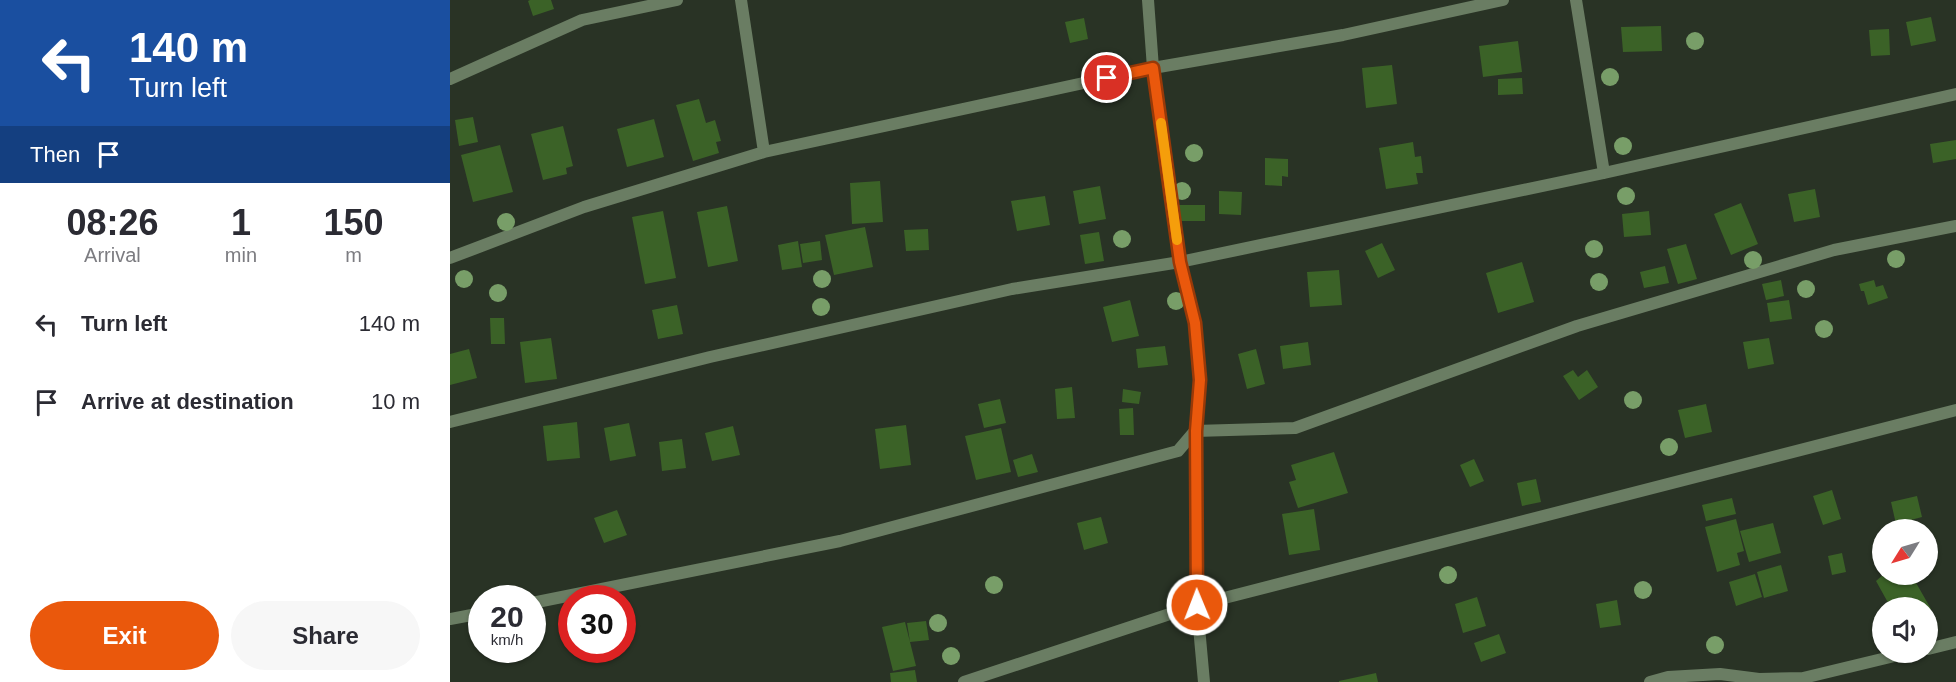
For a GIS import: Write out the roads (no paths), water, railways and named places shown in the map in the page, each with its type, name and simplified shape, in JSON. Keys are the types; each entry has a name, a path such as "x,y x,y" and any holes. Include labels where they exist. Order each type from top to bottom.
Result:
{"street":[{"path":"450,79 582,20 676,0"},
{"path":"741,0 764,152"},
{"path":"1148,0 1153,68 1180,262 1196,334 1200,380 1196,431 1197,605 1204,682"},
{"path":"450,258 584,207 764,152 1153,68 1343,35 1503,0"},
{"path":"1575,0 1604,173"},
{"path":"450,422 710,357 1012,289 1180,262 1604,173 1956,94"},
{"path":"546,600 840,541 1178,451 1196,431 1295,428 1577,326 1834,250 1956,226"},
{"path":"964,682 1197,605 1956,410"},
{"path":"450,620 468,616"},
{"path":"1938,646 1956,642"},
{"path":"1650,682 1668,678 1720,674 1760,679 1803,678 1872,661"}]}
